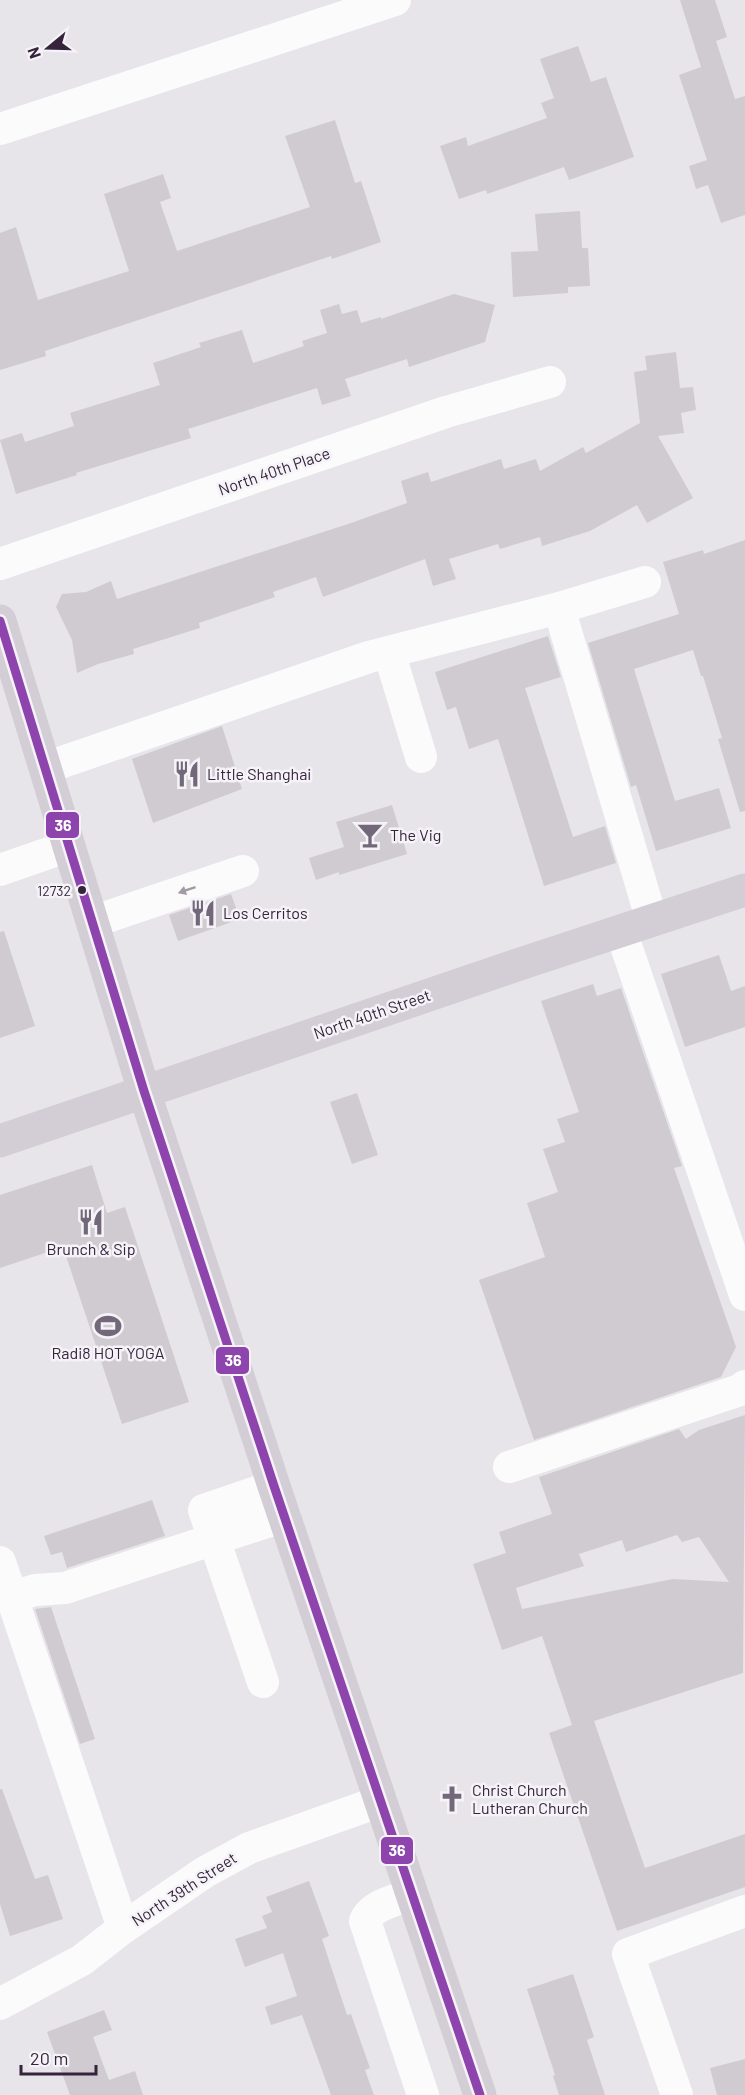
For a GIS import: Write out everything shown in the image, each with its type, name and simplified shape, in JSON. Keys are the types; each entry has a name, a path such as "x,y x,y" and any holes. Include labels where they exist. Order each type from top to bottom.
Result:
{"main road":[{"path":"0,621 144,1091 480,2095"},
{"name":"North 40th Street","path":"0,1141 745,890"}],"street":[{"path":"0,129 395,0"},
{"name":"North 40th Place","path":"0,564 446,412 550,382"},
{"path":"45,768 369,657 559,608 645,582"},
{"path":"559,608 652,921"},
{"path":"389,652 421,757"},
{"path":"0,870 69,846"},
{"path":"92,922 243,871"},
{"path":"621,931 745,1295"},
{"path":"509,1467 743,1389 745,1386"},
{"path":"12,1597 35,1590 65,1588 214,1539 280,1501"},
{"path":"214,1539 263,1682"},
{"path":"0,1562 123,1928"},
{"name":"North 39th Street","path":"0,2004 82,1960 123,1928 205,1872 249,1848 381,1801"},
{"path":"412,1894 373,1910 365,1921 423,2095"},
{"path":"677,2095 628,1954 745,1911"}],"building":[{"path":"680,0 715,0 727,37 716,41 735,99 745,96 745,215 721,223 708,185 696,189 689,166 707,160 679,75 701,67"},
{"path":"578,46 591,82 606,77 634,157 569,180 564,167 487,194 486,190 459,199 440,146 466,137 468,146 547,118 541,103 554,98 540,59"},
{"path":"335,120 355,183 361,181 381,242 332,259 331,256 45,351 46,356 0,370 0,233 16,227 38,300 129,271 104,194 163,174 171,198 160,202 177,251 310,207 285,136"},
{"path":"580,211 582,248 588,248 590,286 568,287 568,293 513,297 511,252 538,251 535,214"},
{"path":"454,294 495,305 485,342 409,367 407,359 345,379 351,396 322,405 317,388 188,429 191,438 16,494 0,440 22,433 25,442 74,426 70,413 160,385 153,363 201,347 199,343 242,330 253,363 304,346 302,341 327,333 320,310 339,304 342,314 357,310 361,323 381,317 381,319"},
{"path":"676,352 680,388 693,387 696,410 681,413 684,433 658,436 693,498 647,523 637,505 590,531 542,546 540,537 500,549 498,544 449,559 456,579 433,586 425,559 323,597 316,577 273,592 275,597 199,623 200,628 133,649 134,654 98,664 77,673 72,640 56,607 62,594 86,592 111,581 117,599 351,523 407,503 401,481 428,472 431,482 501,459 504,469 536,459 540,471 583,447 586,453 640,423 634,372 647,370 645,356"},
{"path":"745,540 745,811 740,812 718,739 722,738 693,650 634,669 675,801 719,788 731,828 656,851 636,785 631,787 588,643 679,614 663,562 703,550 704,554"},
{"path":"548,636 561,677 525,688 573,837 605,826 616,863 544,886 498,739 469,749 456,707 447,710 435,672"},
{"name":"Little Shanghai","path":"222,726 242,789 153,823 132,759"},
{"name":"The Vig","path":"392,805 407,854 316,880 309,858 344,847 336,822"},
{"name":"Los Cerritos","path":"231,894 240,919 178,941 169,915"},
{"path":"4,931 35,1026 0,1038 0,932"},
{"path":"719,955 731,991 745,986 745,1027 685,1047 661,974"},
{"path":"593,984 597,996 621,988 682,1166 674,1168 736,1347 721,1377 534,1440 479,1280 545,1257 527,1203 558,1192 543,1149 565,1142 557,1119 579,1112 541,1001"},
{"path":"357,1093 378,1155 352,1164 330,1102"},
{"path":"92,1165 107,1213 125,1207 189,1402 122,1424 63,1247 0,1268 0,1195"},
{"path":"745,1415 743,1673 594,1721 645,1868 745,1834 745,1887 617,1931 549,1733 572,1725 542,1636 502,1650 473,1564 506,1553 499,1532 552,1514 539,1477 679,1429 686,1439 699,1430","holes":["677,1535 682,1542 699,1537 729,1582 673,1579 522,1609 516,1588 584,1566 579,1554 622,1540 626,1552"]},
{"path":"152,1500 165,1536 67,1568 62,1552 51,1555 44,1536"},
{"path":"51,1607 95,1739 80,1744 35,1609"},
{"path":"0,1789 2,1789 35,1879 48,1875 63,1919 10,1936 0,1904"},
{"path":"309,1881 329,1936 322,1939 347,2015 351,2014 370,2068 365,2070 374,2095 331,2095 302,2015 271,2025 265,2007 297,1996 283,1953 245,1967 235,1939 267,1928 262,1916 272,1912 266,1897"},
{"path":"573,1974 594,2037 587,2040 605,2095 559,2095 553,2076 555,2075 527,1989"},
{"path":"104,2010 112,2030 93,2037 109,2080 135,2071 143,2095 70,2095 47,2032"},
{"path":"745,2059 745,2095 717,2095 710,2068"}],"transit line":[{"name":"36","path":"0,621 144,1091 274,1486 480,2095"}],"place":[{"name":"Little Shanghai","path":"187,774"},
{"name":"The Vig","path":"370,835"},
{"name":"12732","path":"82,890"},
{"name":"Los Cerritos","path":"203,913"},
{"name":"Brunch & Sip","path":"91,1222"},
{"name":"Radi8 HOT YOGA","path":"108,1326"},
{"name":"Christ Church Lutheran Church","path":"452,1799"}]}
